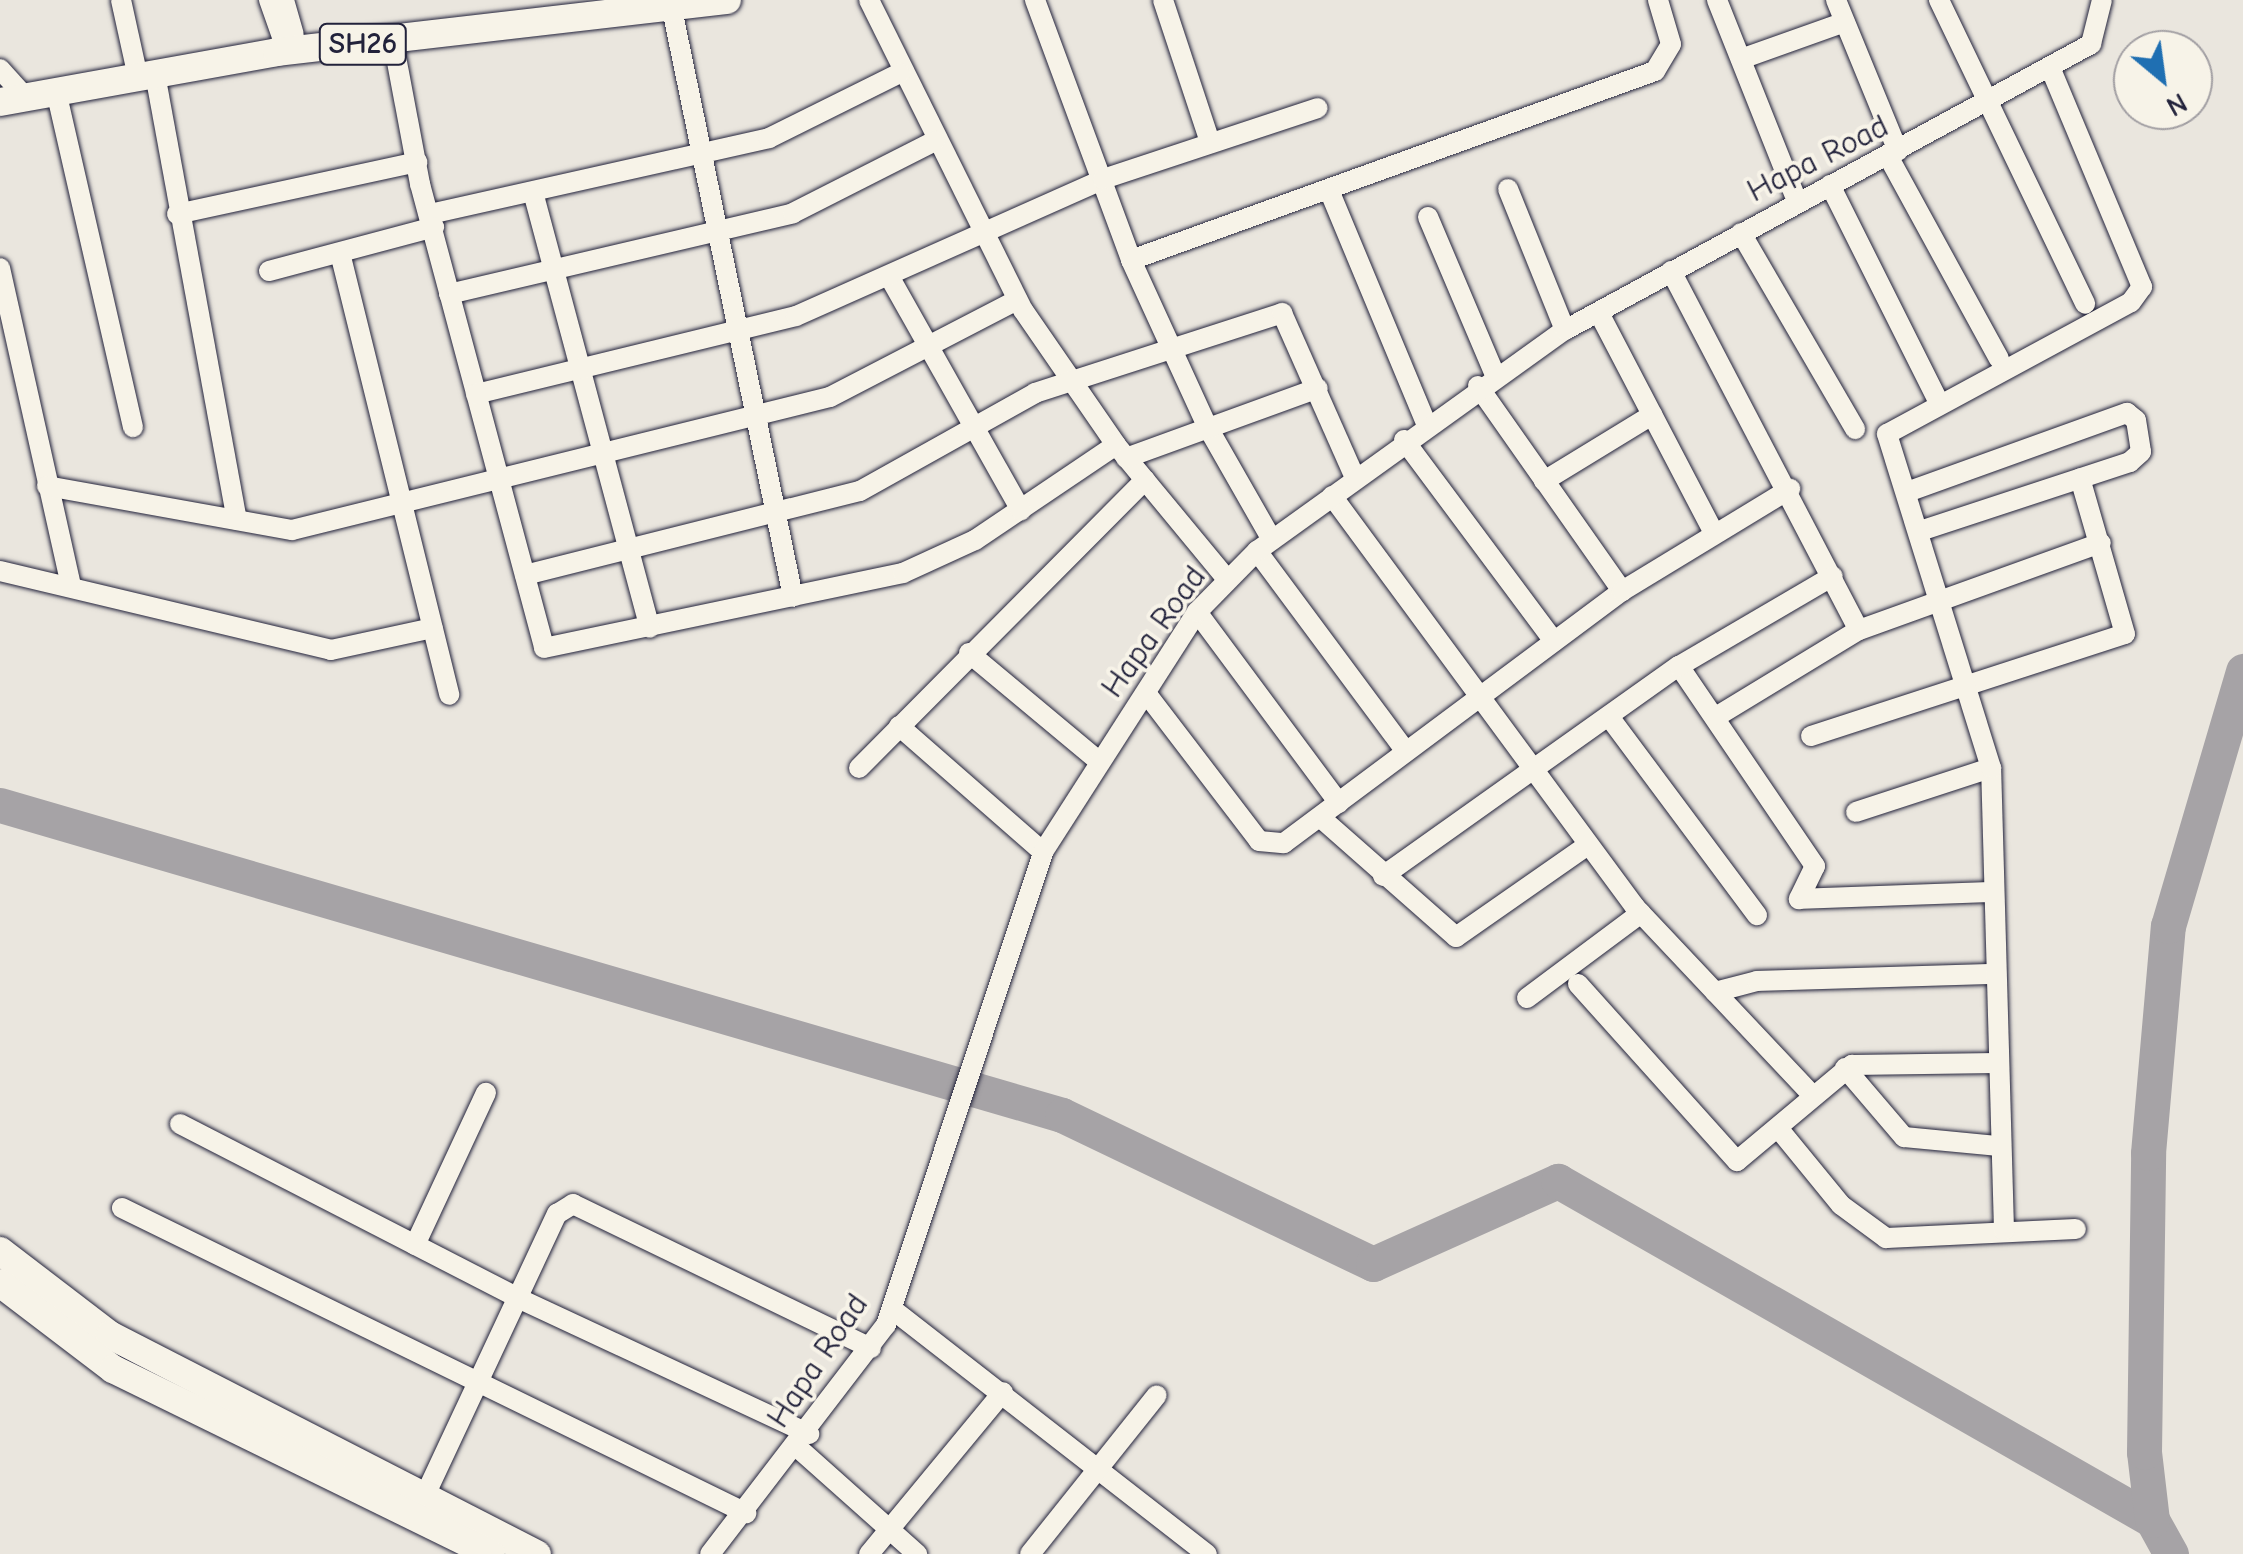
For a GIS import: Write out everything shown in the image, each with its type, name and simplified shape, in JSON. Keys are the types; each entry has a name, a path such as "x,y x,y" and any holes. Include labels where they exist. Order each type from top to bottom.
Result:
{"main road":[{"name":"SH26","path":"13,100 293,50 393,42 728,0"},
{"path":"0,1251 110,1335 420,1508 491,1554"},
{"path":"0,1283 113,1369 420,1508 537,1554"}],"street":[{"path":"120,0 147,76 237,520"},
{"path":"268,0 293,50"},
{"path":"284,0 293,50"},
{"path":"869,0 900,73 1017,300 1070,384 1121,452 1228,580"},
{"path":"1035,0 1132,260 1265,545 1404,750"},
{"path":"1163,0 1210,142"},
{"path":"1132,260 1330,190 1462,133 1654,70 1672,44 1658,0"},
{"path":"1717,0 1798,201"},
{"path":"1836,0 1893,154 2000,359"},
{"path":"1938,0 2085,304"},
{"name":"Hapa Road","path":"710,1554 803,1441 871,1348 892,1310 938,1149 1044,852 1197,612 1265,545 1486,380 1565,330 1798,201 1988,107 2052,69 2091,44 2102,0"},
{"path":"672,8 699,152 721,229 794,598"},
{"path":"1741,58 1845,22"},
{"path":"393,42 449,294 502,479 544,648 903,574 1121,452 1318,388"},
{"path":"0,69 13,100"},
{"path":"2004,1230 1997,1146 1991,768 1887,434 2131,302 2142,287 2052,69"},
{"path":"269,272 533,192 782,133 900,73"},
{"path":"56,91 132,427"},
{"path":"476,394 582,365 742,334 889,276 1101,180 1318,108"},
{"path":"449,294 793,213 935,140"},
{"path":"177,214 417,162"},
{"path":"1830,185 1939,403"},
{"path":"1508,189 1565,330"},
{"path":"1330,190 1426,423"},
{"path":"533,192 582,365 596,450 650,628"},
{"path":"1428,218 1486,380 1544,480 1622,590"},
{"path":"1740,233 1854,429"},
{"path":"340,253 448,695"},
{"path":"0,268 71,586"},
{"path":"1671,271 1790,488 1859,630"},
{"path":"889,276 1021,510"},
{"path":"47,486 286,531 502,479 596,450 830,396 1017,300"},
{"path":"1598,313 1714,533"},
{"path":"525,574 778,515 860,491 976,431 1036,393 1174,352 1282,314 1356,478"},
{"path":"1906,492 2132,414 2138,456 1920,531"},
{"path":"1544,480 1652,415"},
{"path":"1404,440 1554,641"},
{"path":"1811,736 1967,681 2125,634 2080,478"},
{"path":"859,768 1145,480"},
{"path":"1146,693 1259,841 1284,843 1622,590 1790,488"},
{"path":"1332,496 1641,913 1812,1095"},
{"path":"1719,715 1859,630 2101,543"},
{"path":"0,571 331,650 433,628"},
{"path":"1383,876 1531,766 1610,718 1679,666 1833,576"},
{"path":"1197,612 1339,802"},
{"path":"969,653 1100,762"},
{"path":"1679,666 1719,715 1816,866 1799,899 1994,892"},
{"path":"1610,718 1757,915"},
{"path":"898,726 1044,852"},
{"path":"1856,812 1991,768"},
{"path":"1321,818 1448,935 1464,937 1588,845"},
{"path":"1527,998 1641,913"},
{"path":"1714,992 1758,981 1996,974"},
{"path":"1578,984 1736,1161 1845,1068 1997,1063"},
{"path":"1845,1068 1904,1137 1997,1146"},
{"path":"415,1245 486,1094"},
{"path":"180,1124 803,1441 916,1554"},
{"path":"1778,1128 1869,1230 1905,1240 2004,1230 2076,1229"},
{"path":"420,1508 522,1300 557,1214 580,1204 871,1348"},
{"path":"122,1208 746,1513"},
{"path":"892,1310 1002,1392 1203,1553"},
{"path":"868,1554 1002,1392"},
{"path":"1030,1554 1157,1396"}],"waterway":[{"path":"2171,1554 2152,1520 2144,1452 2148,1153 2168,926 2243,671"},
{"path":"0,805 1062,1115 1373,1264 1558,1181 2152,1520"}]}
